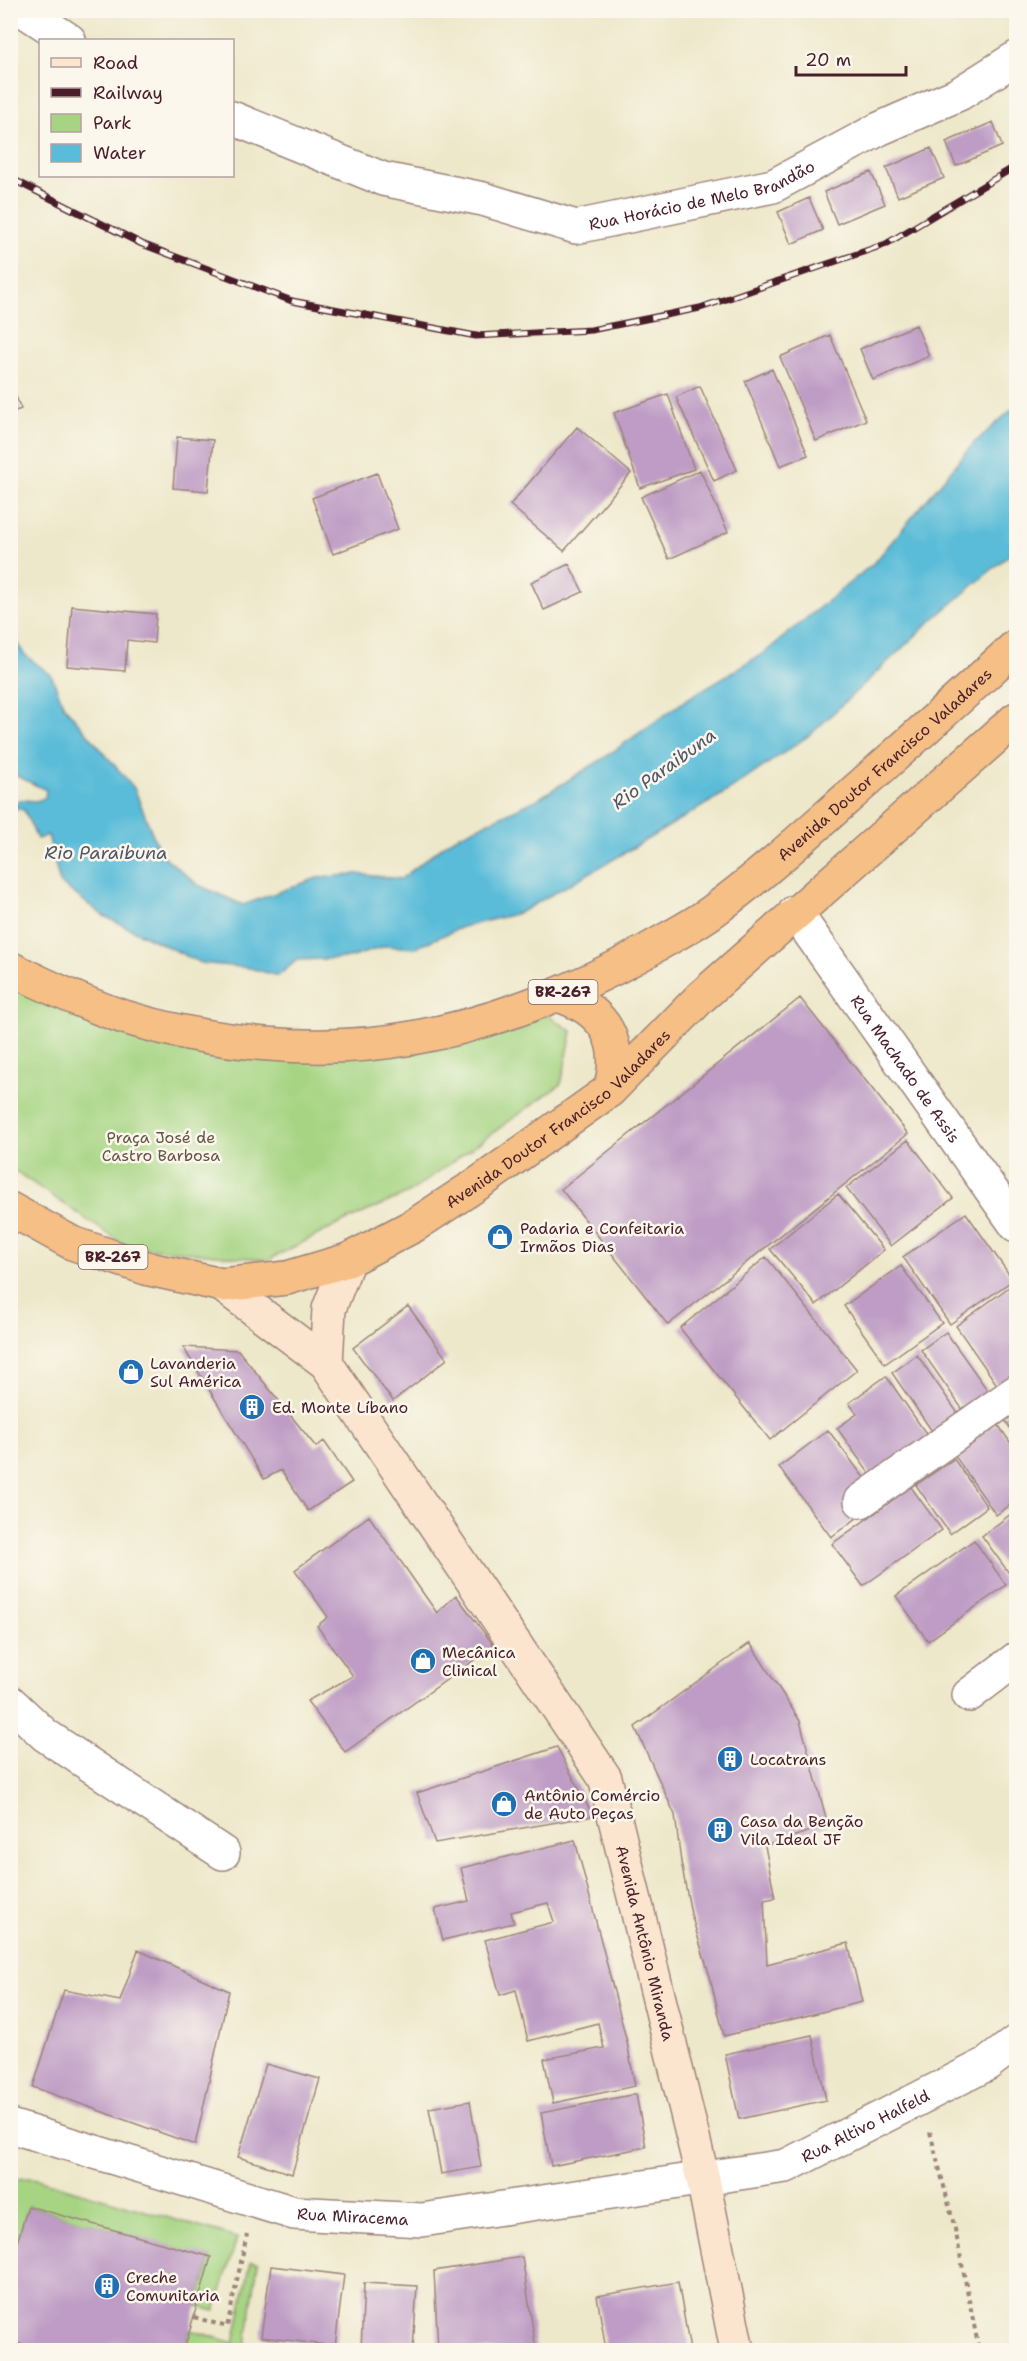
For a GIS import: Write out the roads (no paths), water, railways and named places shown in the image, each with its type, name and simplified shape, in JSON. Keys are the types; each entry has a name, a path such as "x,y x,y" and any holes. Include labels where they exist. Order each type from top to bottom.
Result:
{"highway":[{"name":"Avenida Doutor Francisco Valadares","path":"10,968 53,990 122,1016 193,1034 266,1043 339,1045 412,1038 478,1022 557,995 614,969 710,913 764,872 1017,646"},
{"name":"Avenida Doutor Francisco Valadares","path":"10,1209 72,1243 149,1269 222,1286 286,1278 348,1260 415,1225 485,1179 609,1090 701,997 1017,719"},
{"path":"557,995 578,1001 594,1013 607,1030 614,1049 615,1070 609,1090"}],"street":[{"path":"23,10 67,39"},
{"name":"Rua Horácio de Melo Brandão","path":"234,119 383,179 483,198 576,227 772,186 879,129 959,94 1017,58"},
{"name":"Rua Machado de Assis","path":"795,912 1017,1225"},
{"path":"326,1363 329,1309 348,1260"},
{"name":"Avenida Antônio Miranda","path":"222,1286 326,1363 604,1778 703,2179 737,2350"},
{"path":"861,1501 1017,1392"},
{"path":"969,1695 1017,1659"},
{"path":"10,1702 45,1735 223,1853"},
{"name":"Rua Altivo Halfeld","path":"703,2179 786,2166 987,2064 1017,2042"},
{"name":"Rua Miracema","path":"10,2126 294,2213 422,2220 703,2179"}],"water":[{"name":"Rio Paraibuna","path":"1016,406 1016,549 930,622 811,734 731,789 519,913 462,927 415,948 386,946 349,958 297,960 278,976 250,968 201,963 104,916 60,883 48,835 37,839 24,810 11,807 22,800 36,801 45,798 46,790 11,773 11,630 24,654 51,675 64,706 134,788 160,853 198,885 243,905 317,878 357,874 401,879 452,839 536,800 601,760 689,698 764,653 875,562 973,444"}],"railway":[{"path":"10,178 142,244 292,301 476,336 591,330 700,308 886,244 1016,166"}],"place":[{"name":"Padaria e Confeitaria Irmãos Dias","path":"500,1237"},
{"name":"Lavanderia Sul América","path":"131,1372"},
{"name":"Ed. Monte Líbano","path":"252,1407"},
{"name":"Mecânica Clinical","path":"423,1661"},
{"name":"Locatrans","path":"730,1759"},
{"name":"Antônio Comércio de Auto Peças","path":"504,1804"},
{"name":"Casa da Benção Vila Ideal JF","path":"720,1830"},
{"name":"Creche Comunitaria","path":"107,2286"}],"park label":[{"name":"Praça José de Castro Barbosa","path":"161,1146"}]}
